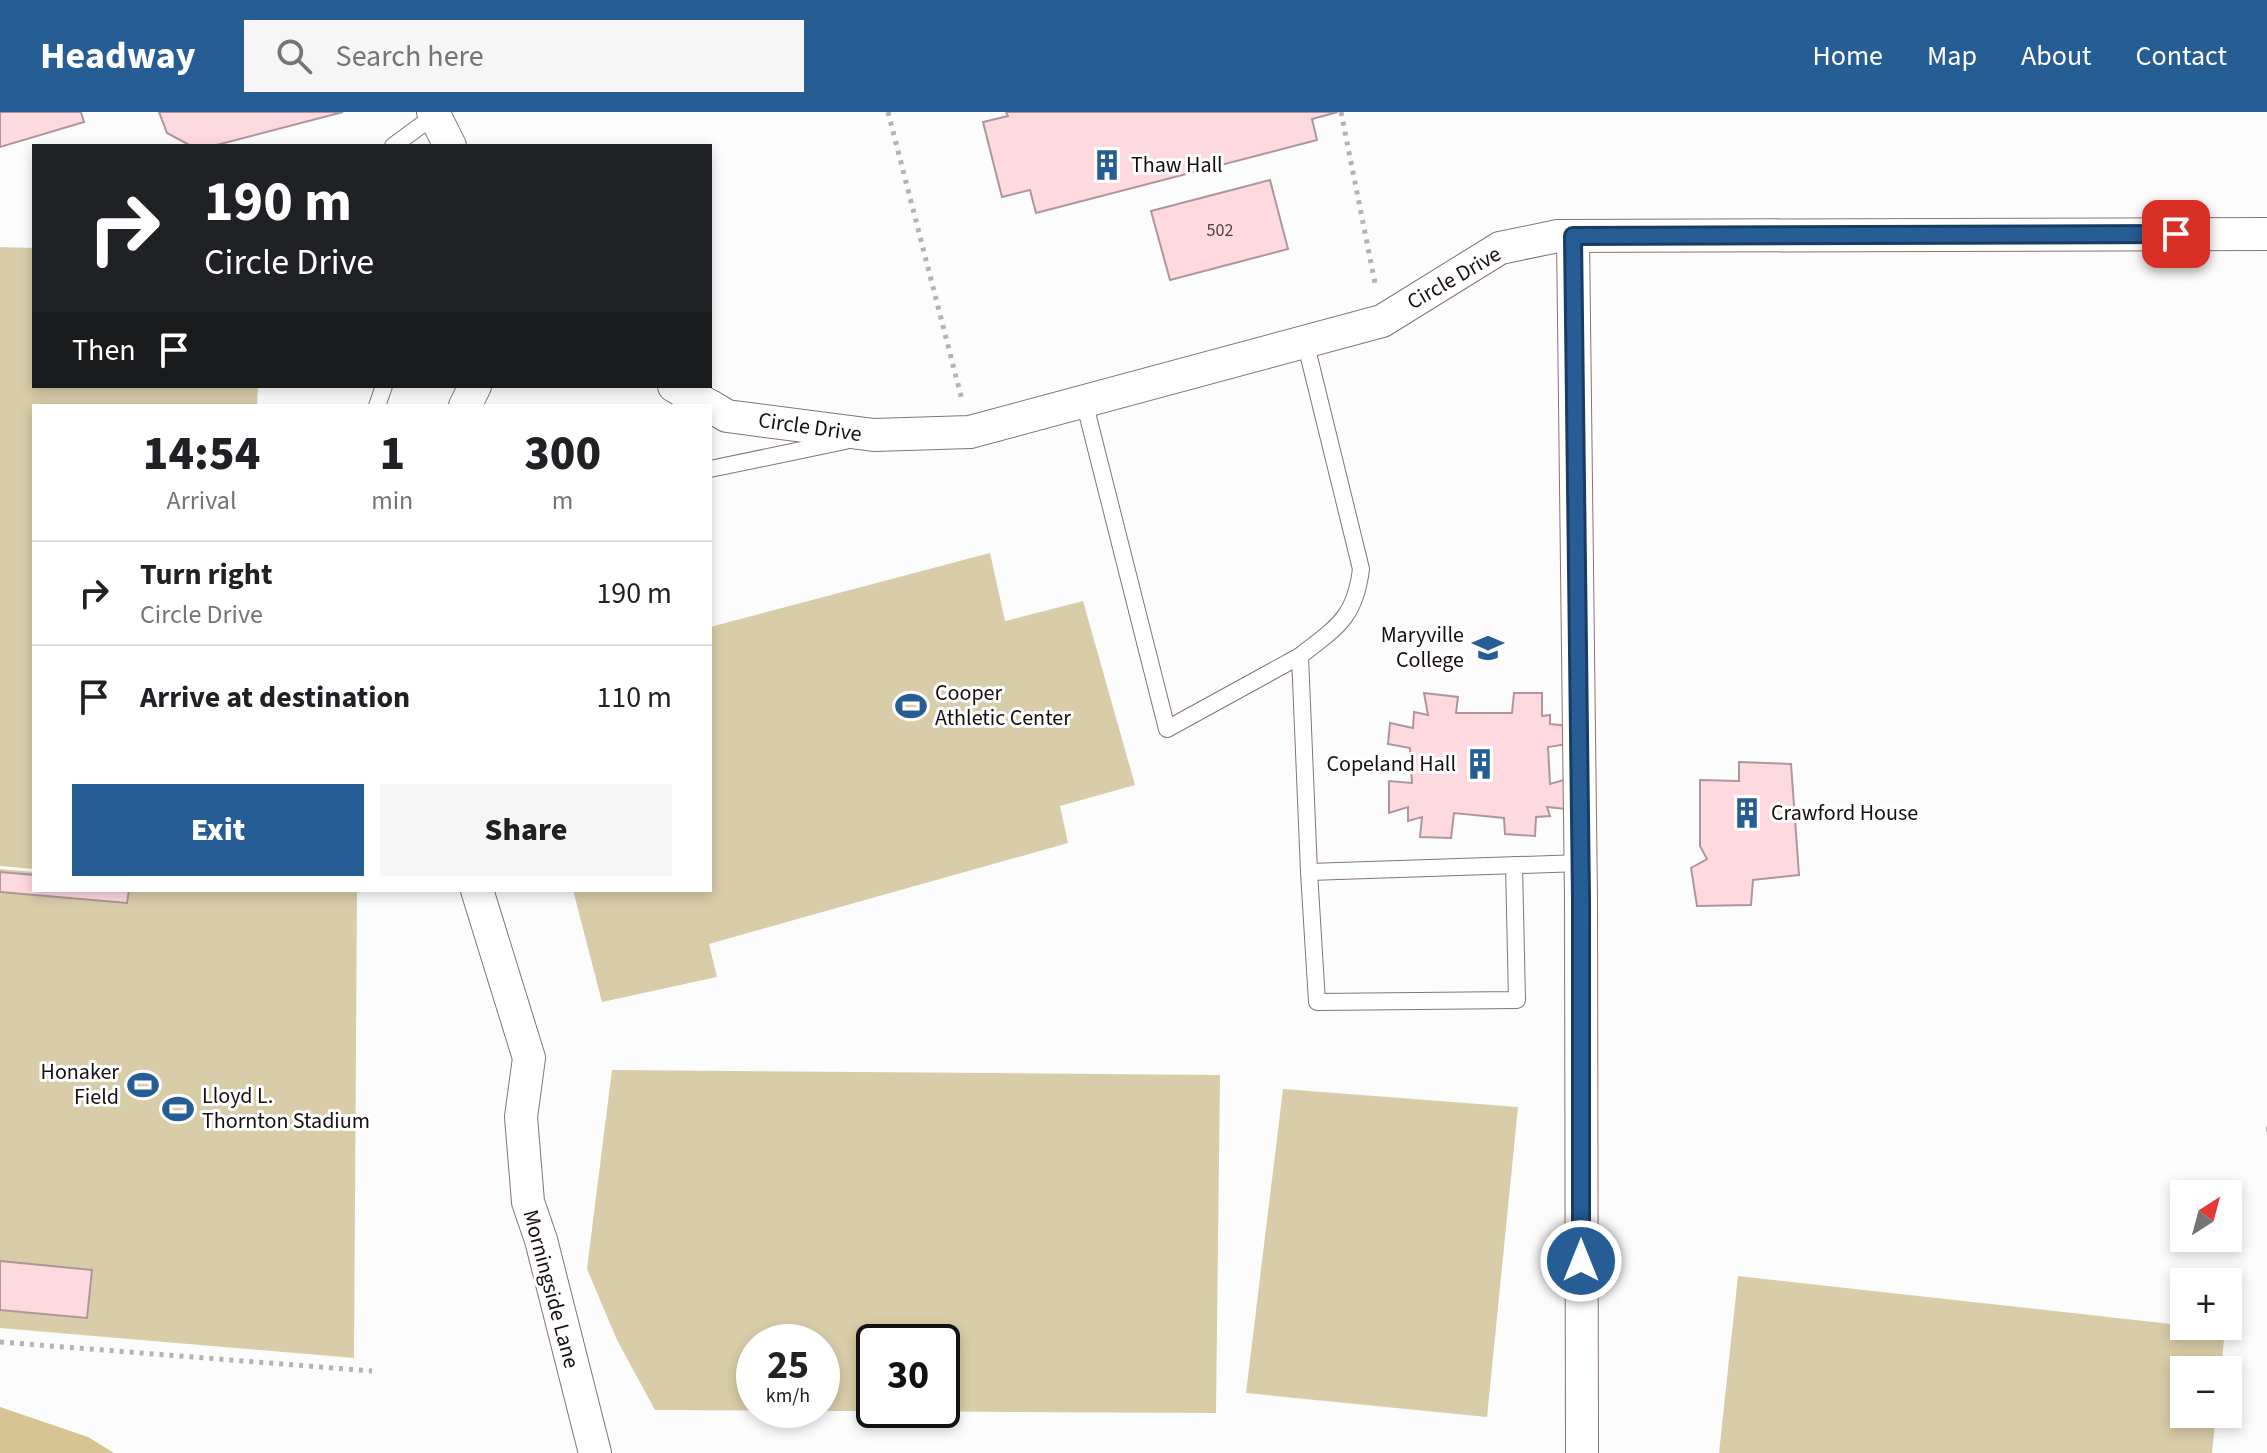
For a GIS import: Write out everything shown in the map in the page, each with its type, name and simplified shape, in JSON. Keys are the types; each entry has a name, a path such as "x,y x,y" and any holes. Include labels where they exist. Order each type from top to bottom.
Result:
{"street":[{"path":"434,113 449,144"},
{"name":"Circle Drive","path":"712,407 727,416 874,435 970,432 1382,321 1500,248 1573,236 2267,234"},
{"path":"1573,236 1581,863 1582,1453"},
{"name":"Circle Drive","path":"678,388 706,404"},
{"name":"Morningside Lane","path":"478,892 529,1058 521,1117 528,1202 541,1240 595,1453"}],"lane":[{"path":"395,144 434,113"},
{"path":"1084,401 1167,729 1300,656 1335,628 1357,600 1361,569 1305,341"},
{"path":"712,469 874,435"},
{"path":"1300,656 1317,1002 1517,1000 1514,865"},
{"path":"1309,872 1581,863"}],"path":[{"path":"899,112 889,115 970,432"},
{"path":"1341,112 1382,321"},
{"path":"0,1342 372,1371"}],"shaded area":[{"path":"0,247 32,248 32,388 258,388 257,404 32,404 32,869 0,866"},
{"name":"Cooper Athletic Center","path":"990,553 1005,621 1083,601 1135,785 1060,806 1068,843 709,944 717,977 602,1002 574,892 712,892 712,626"},
{"name":"Lloyd L. Thornton Stadium","path":"0,869 32,872 32,892 357,892 354,1358 0,1328"},
{"path":"612,1070 1220,1075 1216,1413 960,1412 960,1324 856,1324 856,1411 840,1411 840,1324 736,1324 736,1410 655,1410 617,1340 587,1269"},
{"path":"1283,1089 1518,1107 1487,1417 1246,1393"},
{"path":"1738,1276 2170,1324 2170,1340 2224,1340 2222,1356 2170,1356 2170,1428 2215,1428 2212,1453 1719,1453"},
{"path":"0,1407 88,1437 114,1453 0,1453"}],"building":[{"path":"0,112 81,112 84,122 0,147"},
{"path":"159,112 343,112 221,144 187,144 167,133"},
{"name":"Thaw Hall","path":"1006,112 1338,112 1312,119 1317,140 1036,213 1030,190 1002,197 983,122 1008,116"},
{"path":"1270,180 1288,249 1170,280 1151,211"},
{"name":"Copeland Hall","path":"1424,693 1458,697 1456,713 1512,713 1514,693 1542,693 1542,716 1550,715 1550,724 1570,726 1568,744 1548,747 1550,784 1567,779 1566,809 1547,807 1550,816 1536,817 1535,836 1505,834 1504,818 1454,813 1451,838 1420,837 1422,817 1408,821 1408,807 1389,813 1389,781 1412,783 1410,748 1388,744 1390,723 1413,728 1414,712 1428,715"},
{"name":"Crawford House","path":"1739,762 1791,764 1799,875 1753,880 1751,905 1697,906 1691,868 1707,859 1700,846 1700,780 1739,781"},
{"path":"0,872 32,875 32,892 129,892 127,903 0,892"},
{"path":"0,1261 92,1270 87,1318 0,1310"}],"place":[{"name":"Thaw Hall","path":"1107,165"},
{"name":"Maryville College","path":"1488,648"},
{"name":"Cooper Athletic Center","path":"911,706"},
{"name":"Copeland Hall","path":"1480,764"},
{"name":"Crawford House","path":"1747,813"},
{"name":"Honaker Field","path":"143,1085"},
{"name":"Lloyd L. Thornton Stadium","path":"178,1109"}],"route":[{"path":"1581,1261 1581,899 1573,236 2176,234"}]}
